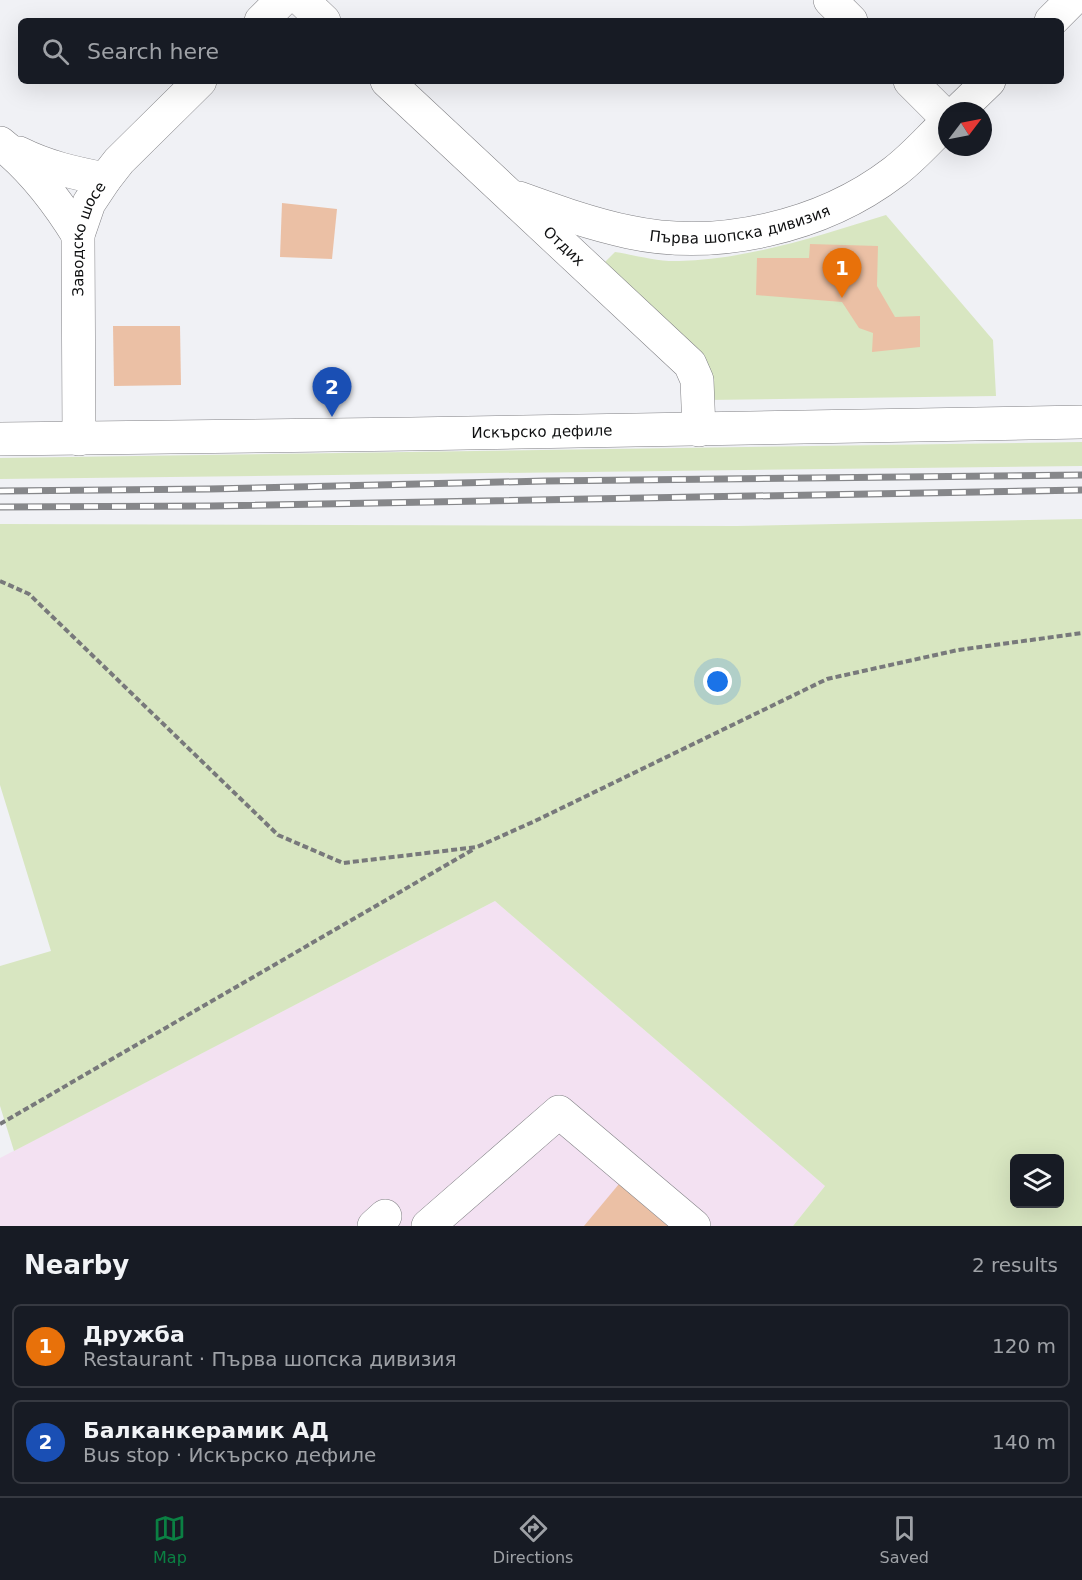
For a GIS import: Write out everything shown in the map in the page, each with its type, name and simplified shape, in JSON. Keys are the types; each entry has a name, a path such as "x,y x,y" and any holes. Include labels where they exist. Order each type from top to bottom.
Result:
{"street":[{"path":"264,18 282,0"},
{"path":"302,0 321,18"},
{"path":"830,0 848,18"},
{"path":"1054,18 1072,0"},
{"name":"Заводско шосе","path":"79,439 78,235 89,203 119,161 197,84"},
{"name":"Отдих","path":"390,84 690,364 697,380 699,430"},
{"path":"913,84 938,111"},
{"path":"967,102 986,84"},
{"name":"Първа шопска дивизия","path":"506,194 573,218 630,233 693,239 754,232 801,221 852,200 896,172 938,129"},
{"path":"2,145 43,165 70,173 105,179"},
{"path":"2,145 56,200 78,235"},
{"name":"Искърско дефиле","path":"0,439 699,430 1082,422"},
{"path":"428,1226 559,1112 694,1226"}],"path":[{"path":"0,581 29,594 278,835 343,862 477,847"},
{"path":"0,1124 477,847 827,679 958,650 1082,633"}],"shaded area":[{"path":"495,901 825,1186 793,1226 0,1226 0,1158"}],"green space":[{"path":"886,215 993,340 996,396 706,400 605,262 615,252 671,261 732,256 784,245"},
{"path":"1082,442 1082,466 0,479 0,458"},
{"path":"1082,519 1082,1226 793,1226 825,1186 495,901 14,1151 0,1106 0,966 51,951 0,785 0,524 737,526"}],"building":[{"path":"282,203 337,209 332,259 280,257"},
{"path":"810,244 878,246 877,286 895,317 920,316 920,347 872,352 873,333 859,328 842,302 756,295 757,258 809,258"},
{"path":"113,326 180,326 181,385 114,386"},
{"path":"619,1184 668,1226 584,1226"}],"railway":[{"path":"0,491 209,489 545,481 1082,475"},
{"path":"0,507 211,506 1082,490"}],"place":[{"name":"Дружба","path":"842,298"},
{"name":"Балканкерамик АД","path":"332,417"}]}
